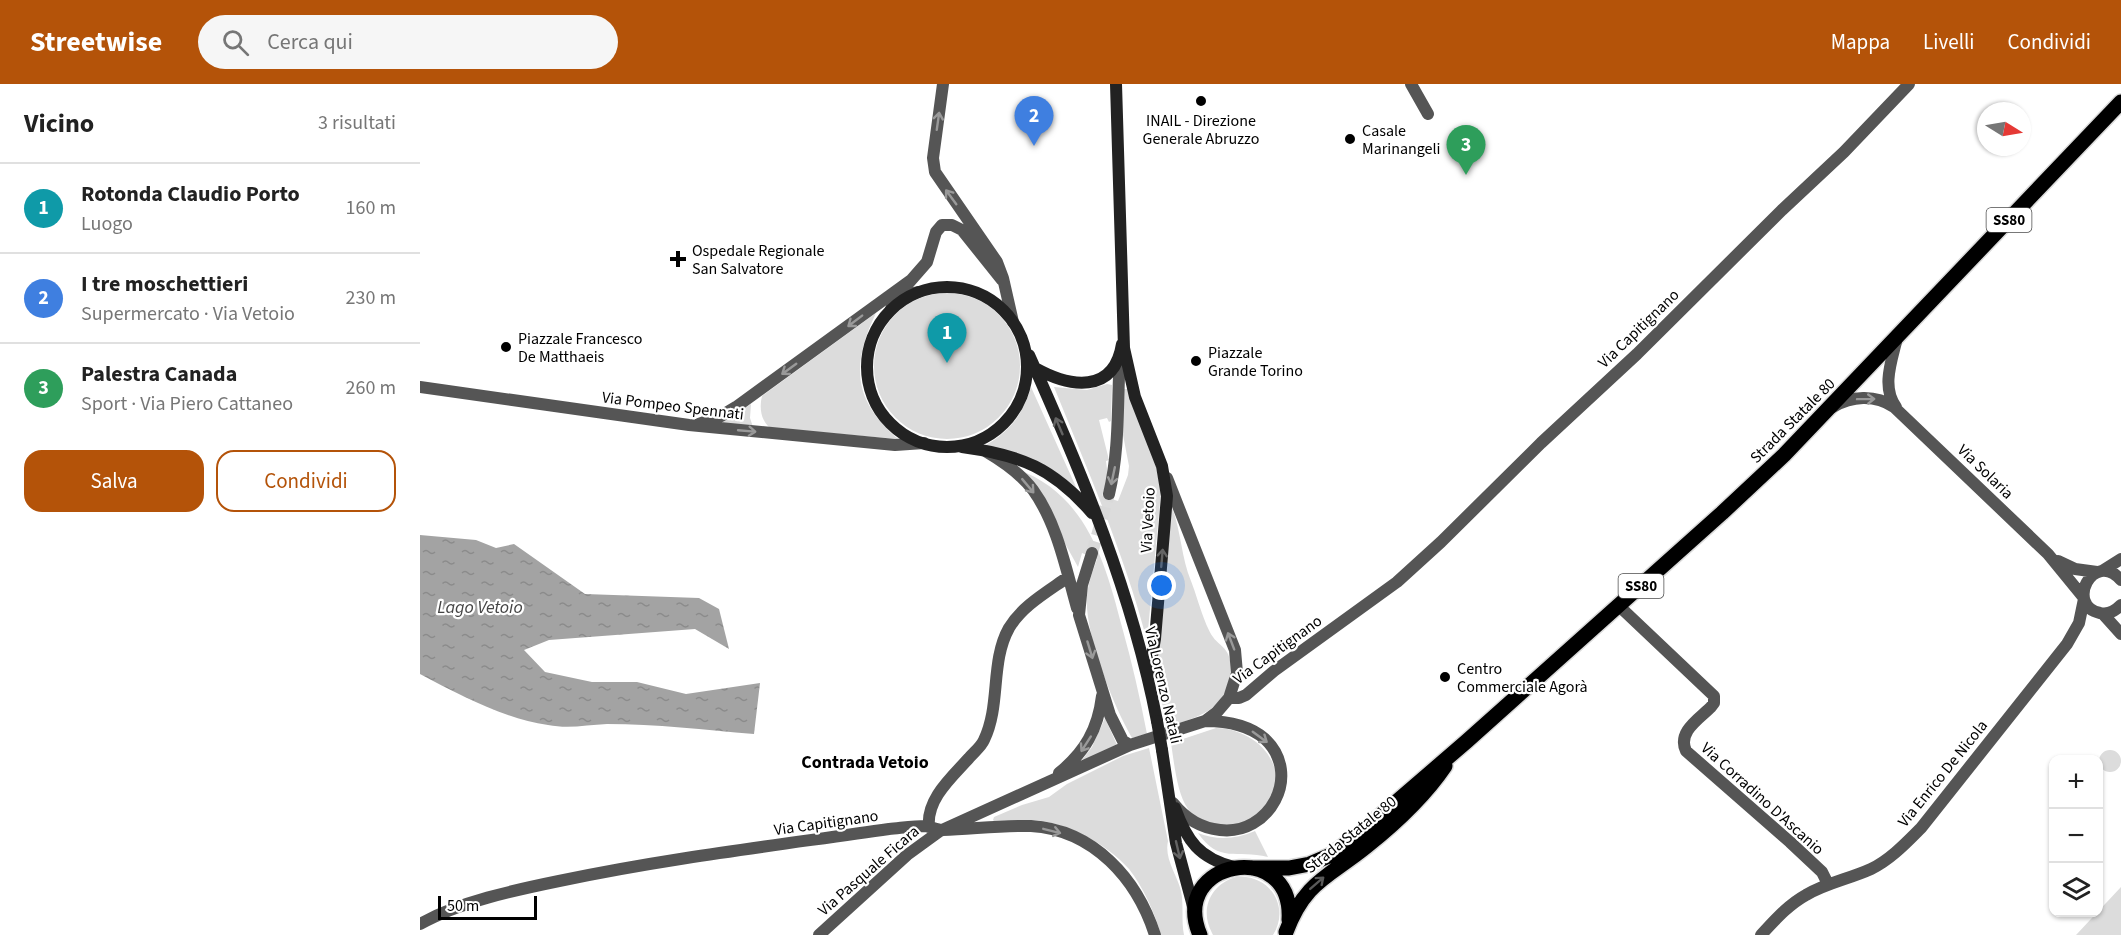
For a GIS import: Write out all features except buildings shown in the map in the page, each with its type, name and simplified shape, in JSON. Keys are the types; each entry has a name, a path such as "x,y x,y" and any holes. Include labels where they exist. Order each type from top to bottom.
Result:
{"main road":[{"name":"Strada Statale 80","path":"1252,868 1296,867 1330,855 1358,835 1467,741 1741,496 1829,410 2121,102"},
{"name":"Strada Statale 80","path":"1285,934 1296,908 1306,893 1399,819 1430,787 1451,758 1467,741"},
{"name":"SS80","path":"1234,867 1252,868 1271,877 1285,893 1289,911 1285,934"},
{"path":"1197,928 1198,896 1207,883 1219,873 1234,867"}],"street":[{"path":"943,84 933,158 938,178 997,262 1005,283 1013,322"},
{"name":"Via Vetoio","path":"1116,84 1123,334 1127,366 1135,397 1162,466 1167,496 1155,639 1148,678"},
{"path":"1411,84 1428,114"},
{"name":"Via Capitignano","path":"420,924 435,915 517,890 608,871 889,829 934,829 986,810 1130,746 1205,721 1230,698 1239,698 1246,694 1397,582 1424,558 1844,152 1909,84"},
{"path":"873,307 898,297 918,292 948,287 963,288 992,300 1013,322 1023,342 1026,355 1023,392 1006,420 992,432 981,439 957,446 935,446 924,443 905,434 889,422 880,411 869,386 867,365 870,344 882,320 891,309 898,297 911,280 927,262 936,232 942,225 947,224 962,230 994,273 1005,283"},
{"path":"688,425 713,420 736,407 911,280"},
{"path":"891,309 918,292"},
{"name":"Via Vetoio","path":"1120,355 1123,334"},
{"name":"Via Solaria","path":"1897,339 1888,384 1893,403 1900,413"},
{"name":"Via Lorenzo Natali","path":"1023,342 1076,464 1124,589 1148,678 1171,797 1176,843 1197,928"},
{"path":"1035,368 1064,381 1090,382 1109,373 1120,355"},
{"path":"1109,495 1115,469 1118,437 1120,355"},
{"name":"Via Pompeo Spennati","path":"420,387 688,425 895,445 924,443"},
{"name":"Via Solaria","path":"1829,410 1851,400 1869,398 1883,400 1900,413 2048,554 2091,609 2103,613"},
{"name":"Via Lorenzo Natali","path":"957,446 1020,459 1047,472 1068,488 1097,519"},
{"path":"983,450 1012,468 1032,489 1041,503 1056,537 1110,715 1123,741 1130,746"},
{"path":"1162,466 1235,650 1237,673 1230,698"},
{"path":"1079,615 1082,585 1092,553"},
{"name":"Via Solaria","path":"2048,554 2075,569 2113,573 2121,580"},
{"path":"2099,572 2121,559"},
{"name":"Via Enrico De Nicola","path":"2067,644 2079,623 2086,581 2099,572"},
{"path":"1068,576 1032,603 1009,629 1003,645 992,721 983,742 939,793 929,810 934,829 1034,826 1067,834 1093,847 1113,864 1132,886 1144,906 1155,935"},
{"name":"Via Enrico De Nicola","path":"1761,935 1792,904 1828,884 1875,867 1894,853 1937,809 2067,644 2088,622 2103,613 2115,611 2121,605"},
{"name":"Via Corradino D'Ascanio","path":"1619,606 1714,696 1714,703 1711,707 1685,734 1686,751 1790,842 1822,872 1828,884"},
{"path":"2103,613 2121,634"},
{"path":"1046,783 1074,761 1085,747 1100,713 1102,692"},
{"path":"1171,797 1182,813 1200,825 1211,829 1232,830 1244,828 1263,817 1277,798 1281,772 1273,750 1266,740 1256,732 1230,723 1205,721"},
{"name":"Via Lorenzo Natali","path":"1171,797 1183,828 1197,848 1215,861 1234,867"},
{"path":"986,810 982,819 994,826"},
{"name":"Via Pasquale Ficara","path":"819,935 934,829"}],"shaded area":[{"path":"947,293 975,299 998,315 1014,338 1020,366 1014,394 998,417 975,433 947,439 919,433 896,417 880,394 874,366 880,338 896,315 919,299"},
{"path":"876,313 863,349 860,365 861,381 872,410 883,425 898,439 770,428 762,414 762,396"},
{"path":"1107,384 1112,385 1111,421 1109,422 1107,418 1099,420 1109,460 1106,461 1108,477 1102,496 1118,501 1128,475 1129,466 1123,435 1123,389 1128,389 1154,457 1161,492 1147,641 1128,576 1054,387 1087,390"},
{"path":"1031,387 1076,487 1033,460 984,446 1001,435 1014,422 1024,406"},
{"path":"751,404 750,418 753,427 720,424"},
{"path":"1017,469 1041,481 1061,496 1077,513 1100,555 1132,667 1147,734 1132,738 1109,688 1095,648 1087,611 1087,596 1097,559 1082,553 1078,567"},
{"path":"1171,505 1188,572 1204,618 1213,637 1228,654 1231,670 1224,695 1218,703 1203,714 1167,727 1156,674"},
{"path":"1105,718 1117,745 1079,764 1092,747"},
{"path":"1216,728 1238,732 1249,737 1266,752 1275,772 1276,784 1269,802 1256,816 1238,824 1219,825 1194,816 1184,803 1176,778 1171,743"},
{"path":"1149,748 1168,841 1169,860 1181,891 1184,935 1161,935 1148,900 1134,876 1120,860 1097,843 1072,830 1045,822 1032,820 995,822 993,820 994,817 1022,805 1049,797 1067,784 1123,756"},
{"path":"2110,750 2118,753 2120,757 2118,769 2110,772 2103,770 2102,753"},
{"path":"1255,831 1268,857 1221,852 1213,849 1198,833 1227,838"},
{"path":"1236,877 1258,880 1274,894 1279,914 1273,935 1213,935 1207,915 1210,899 1220,885"},
{"path":"2121,887 2121,935 2076,935 2093,917 2103,917 2103,906"}],"water":[{"name":"Lago Vetoio","path":"420,535 476,540 496,548 514,544 585,594 699,598 719,609 729,649 695,629 549,640 524,650 545,672 592,682 637,682 686,694 760,683 754,734 644,725 607,724 570,727 531,722 466,698 420,674"}],"tunnel":[{"path":"1092,553 1109,494"}],"place":[{"name":"INAIL - Direzione Generale Abruzzo","path":"1201,101"},
{"name":"Casale Marinangeli","path":"1350,139"},
{"name":"I tre moschettieri","path":"1034,146"},
{"name":"Palestra Canada","path":"1466,175"},
{"name":"Ospedale Regionale San Salvatore","path":"678,259"},
{"name":"Piazzale Francesco De Matthaeis","path":"506,347"},
{"name":"Piazzale Grande Torino","path":"1196,361"},
{"name":"Rotonda Claudio Porto","path":"947,363"},
{"name":"Centro Commerciale Agorà","path":"1445,677"}],"district":[{"name":"Contrada Vetoio","path":"865,762"}]}
